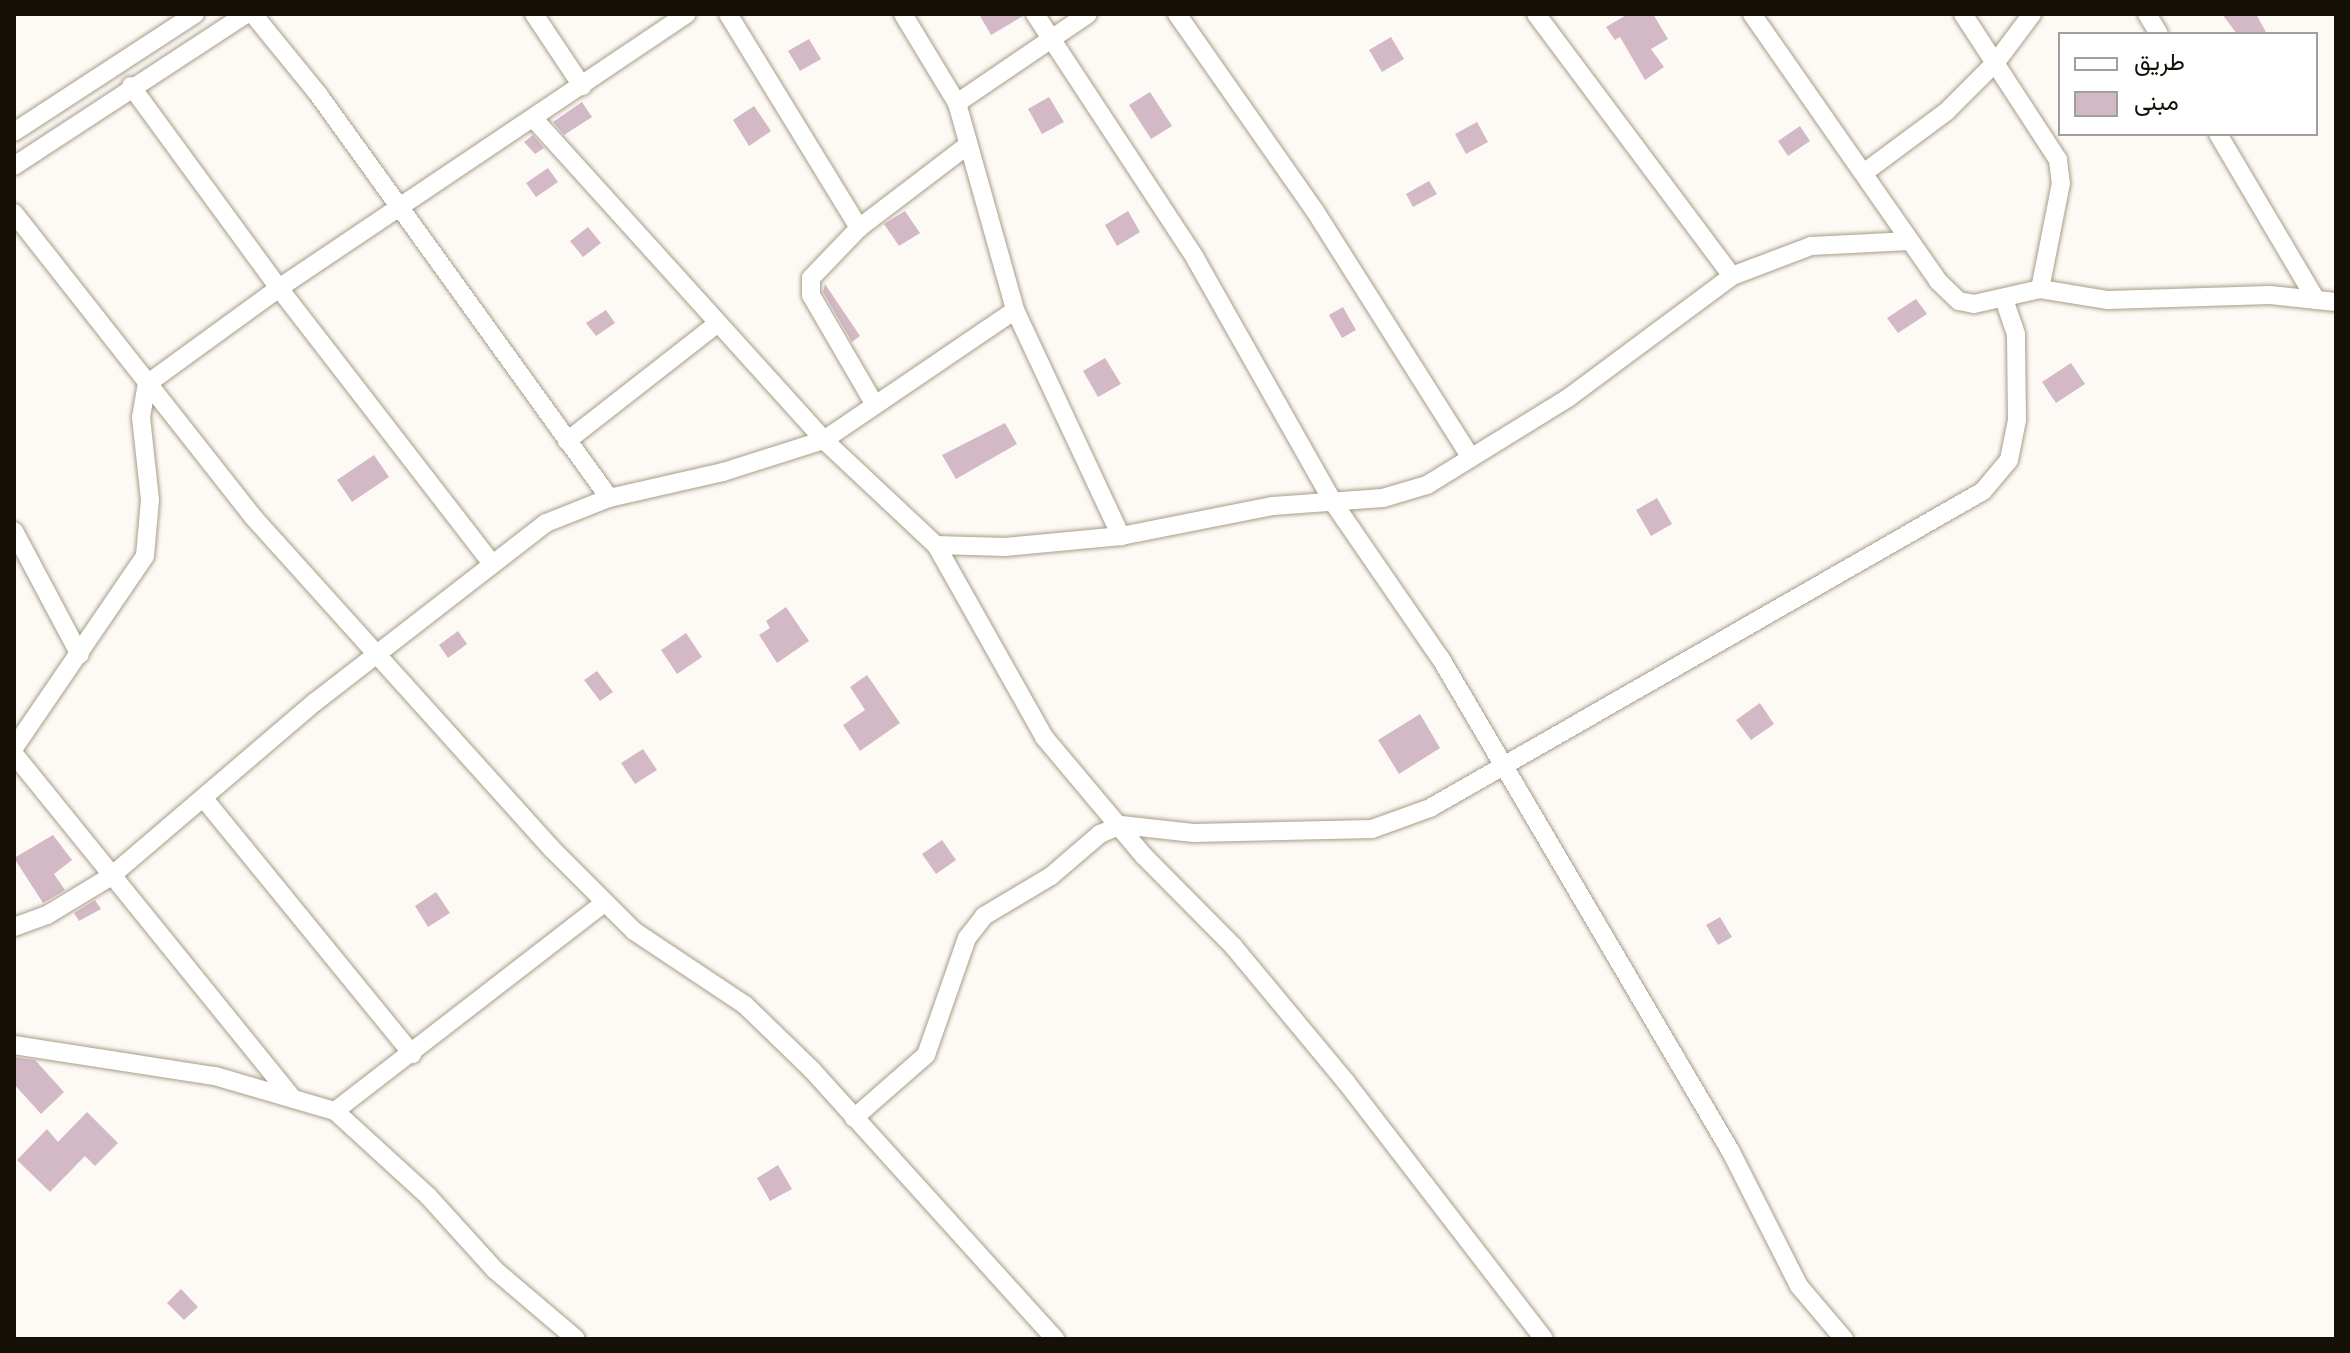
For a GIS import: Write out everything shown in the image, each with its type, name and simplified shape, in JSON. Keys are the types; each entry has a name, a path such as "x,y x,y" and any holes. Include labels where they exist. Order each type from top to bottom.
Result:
{"street":[{"path":"14,132 195,14"},
{"path":"14,166 131,86 246,14"},
{"path":"253,14 609,498"},
{"path":"534,14 582,86"},
{"path":"293,1099 110,877 14,751 145,556 150,500 141,417 147,384 279,288 400,210 687,14"},
{"path":"728,14 859,228"},
{"path":"903,14 957,103 1015,310 1121,536"},
{"path":"1035,14 1195,258 1335,505 1441,659 1499,766 1731,1152 1799,1286 1844,1339"},
{"path":"957,103 1088,14"},
{"path":"1177,14 1315,211 1471,458"},
{"path":"1536,14 1732,276"},
{"path":"1752,14 1865,172 1910,241 1959,301 1974,304 2040,289 2108,300 2270,295 2336,302"},
{"path":"1963,14 2058,160 2061,183 2040,289"},
{"path":"1865,172 1918,137 1996,62 2032,14"},
{"path":"2147,14 2158,32"},
{"path":"131,86 279,288 491,562"},
{"path":"534,119 824,440 936,545 1044,737 1144,856 1233,946 1346,1082 1544,1339"},
{"path":"2219,136 2316,300"},
{"path":"875,405 811,295 811,278 820,265 859,228 968,145"},
{"path":"14,213 147,384 374,655 603,904 665,955 745,1005 854,1118 1055,1339"},
{"path":"936,545 1005,547 1121,536 1273,506 1335,505 1427,485 1568,398 1732,276 1811,246 1910,241"},
{"path":"854,1118 926,1055 967,938 984,916 1051,876 1100,834 1121,825 1236,834 1372,829 1430,808 1983,491 2009,460 2017,420 2016,334 2004,299"},
{"path":"14,927 47,915 110,877 374,655 491,562 546,523 609,498 749,465 824,440 1015,310"},
{"path":"567,441 717,324"},
{"path":"14,531 80,655"},
{"path":"205,800 412,1054"},
{"path":"335,1111 603,904"},
{"path":"14,1045 215,1076 335,1111 428,1196 495,1270 576,1339"}],"building":[{"path":"979,14 1023,14 1023,16 991,35"},
{"path":"1628,14 1653,14 1668,39 1651,49 1664,67 1645,80 1620,37 1615,40 1606,27"},
{"path":"2222,14 2256,14 2266,32 2236,32"},
{"path":"1391,37 1404,59 1382,72 1369,50"},
{"path":"809,39 821,59 800,71 788,51"},
{"path":"1150,92 1172,126 1151,139 1129,105"},
{"path":"1049,97 1064,122 1042,134 1028,109"},
{"path":"582,102 592,117 564,135 553,122"},
{"path":"754,106 771,131 749,146 733,120"},
{"path":"1477,122 1488,142 1466,154 1455,134"},
{"path":"1800,126 1810,141 1788,156 1778,141"},
{"path":"533,135 544,148 535,154 524,142"},
{"path":"548,168 558,182 536,197 526,183"},
{"path":"1429,181 1437,194 1413,207 1406,194"},
{"path":"905,211 920,233 899,246 884,224"},
{"path":"1128,211 1140,232 1117,246 1105,225"},
{"path":"588,227 601,243 583,257 570,241"},
{"path":"825,284 860,336 852,342 823,292"},
{"path":"1916,299 1927,314 1898,333 1887,318"},
{"path":"1343,307 1356,330 1342,338 1329,315"},
{"path":"606,310 615,323 596,336 586,323"},
{"path":"1105,358 1121,384 1098,397 1083,371"},
{"path":"2071,363 2085,384 2056,403 2042,382"},
{"path":"1005,423 1017,444 956,479 942,455"},
{"path":"374,455 389,477 352,502 337,480"},
{"path":"1657,498 1672,524 1651,536 1636,510"},
{"path":"786,607 809,641 777,663 759,635 770,628 766,621"},
{"path":"458,631 467,644 448,658 439,645"},
{"path":"686,633 702,657 677,674 661,650"},
{"path":"597,671 613,692 600,701 584,680"},
{"path":"867,675 900,723 860,751 843,725 865,710 850,687"},
{"path":"1760,703 1774,724 1751,740 1736,720"},
{"path":"1420,714 1440,748 1399,774 1378,740"},
{"path":"643,749 657,770 635,784 621,763"},
{"path":"53,835 72,860 54,874 65,890 43,903 14,858"},
{"path":"942,840 956,860 936,874 922,854"},
{"path":"436,892 450,913 428,927 415,906"},
{"path":"95,900 101,909 79,921 74,913"},
{"path":"1720,917 1732,937 1718,945 1706,925"},
{"path":"14,1057 35,1060 64,1092 41,1114 14,1084"},
{"path":"87,1112 118,1143 95,1166 85,1156 50,1192 17,1160 47,1129 58,1142"},
{"path":"778,1165 792,1189 770,1201 757,1178"},
{"path":"181,1289 198,1307 184,1320 167,1303"}]}
